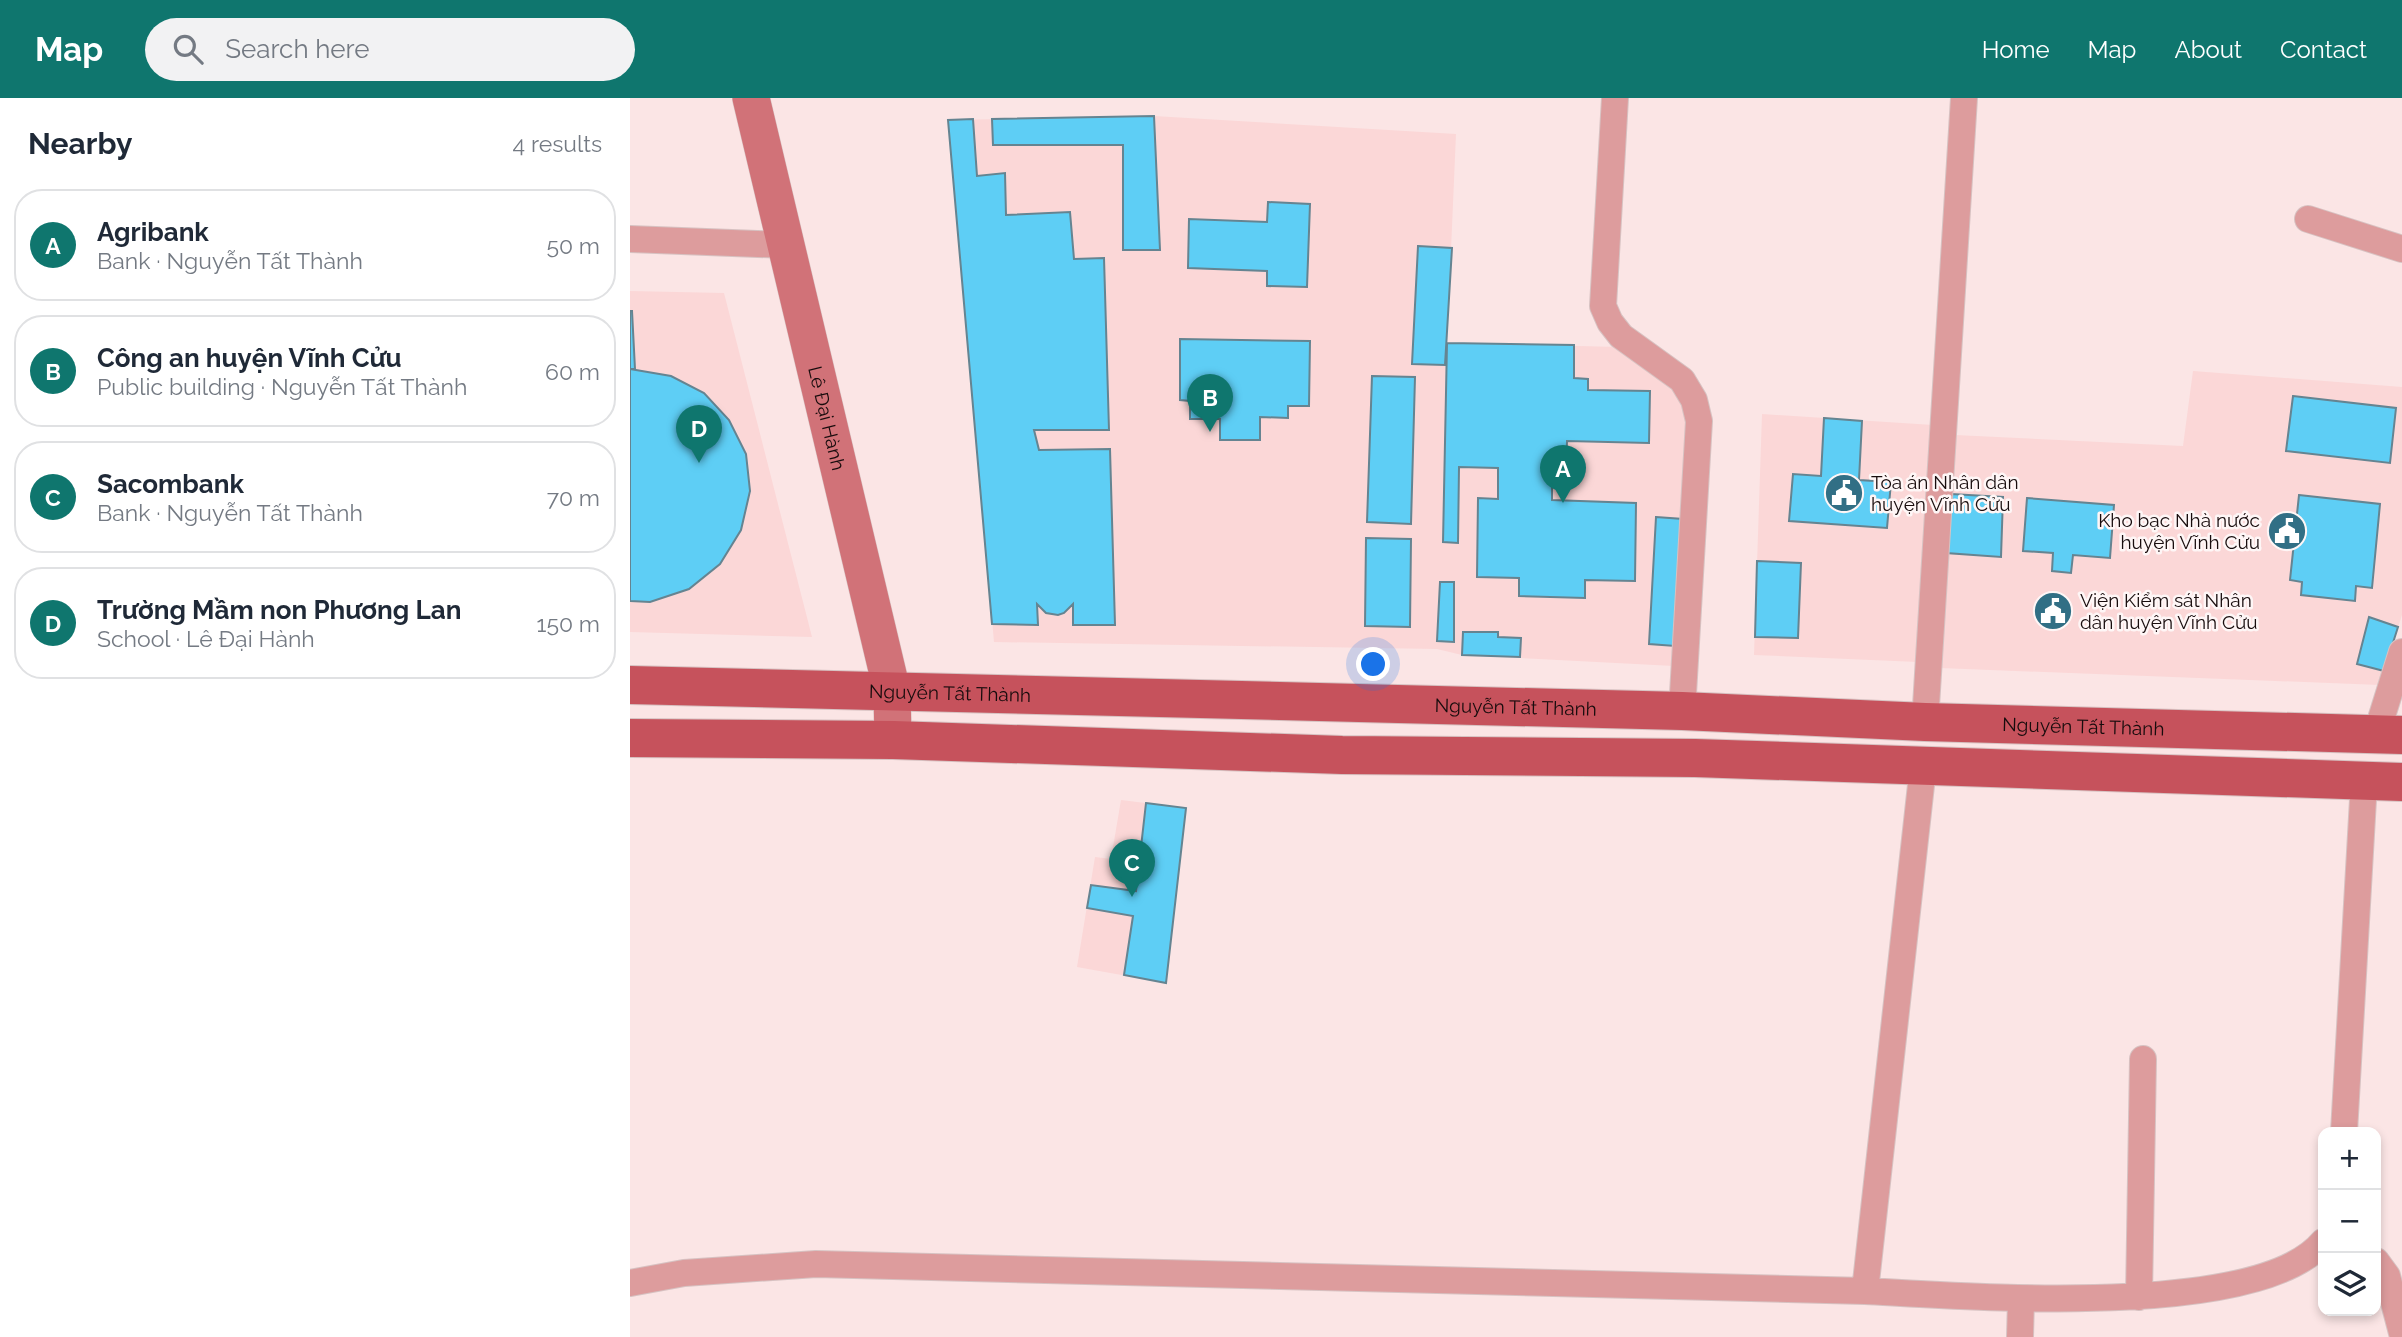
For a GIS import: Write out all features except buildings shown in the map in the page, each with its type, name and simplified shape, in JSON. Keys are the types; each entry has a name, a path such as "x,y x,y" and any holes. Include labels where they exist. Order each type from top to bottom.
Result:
{"main road":[{"name":"Lê Đại Hành","path":"751,98 892,691 893,740"},
{"name":"Nguyễn Tất Thành","path":"630,685 1682,711 1925,722 2389,735"},
{"path":"1342,755 1344,704"},
{"path":"1923,767 1925,722"},
{"path":"630,738 893,740 1342,755 1695,758 2402,782"}],"street":[{"path":"1615,98 1603,306 1610,322 1622,336 1682,380 1693,400 1699,421 1682,711"},
{"path":"1925,722 1964,98"},
{"path":"2308,219 2402,249"},
{"path":"630,239 786,245"},
{"path":"2389,735 2402,652"},
{"path":"1865,1291 1923,767"},
{"path":"2344,1127 2364,782"},
{"path":"2138,1297 2143,1059"},
{"path":"630,1283 684,1273 816,1264 1865,1291 2021,1299 2138,1297 2230,1285 2267,1276 2290,1268 2318,1249"},
{"path":"2388,1272 2402,1332"},
{"path":"2020,1337 2021,1299"}],"shaded area":[{"path":"1154,116 1456,134 1447,343 1620,347 1671,385 1684,404 1688,423 1674,666 1462,655 1437,649 994,642 948,120"},
{"path":"630,291 724,293 812,637 630,632"},
{"path":"2193,371 2402,387 2402,615 2380,685 1940,668 1955,435 2183,446"},
{"name":"Tòa án Nhân dân huyện Vĩnh Cửu","path":"1762,414 1933,425 1918,662 1754,655"},
{"path":"1121,800 1186,808 1166,983 1077,967 1095,857 1111,859"}],"place":[{"name":"Công an huyện Vĩnh Cửu","path":"1210,432"},
{"name":"Trường Mầm non Phương Lan","path":"699,463"},
{"name":"Tòa án Nhân dân huyện Vĩnh Cửu","path":"1844,493"},
{"name":"Agribank","path":"1563,503"},
{"name":"Kho bạc Nhà nước huyện Vĩnh Cửu","path":"2287,531"},
{"name":"Viện Kiểm sát Nhân dân huyện Vĩnh Cửu","path":"2053,611"},
{"name":"Sacombank","path":"1132,897"}]}
